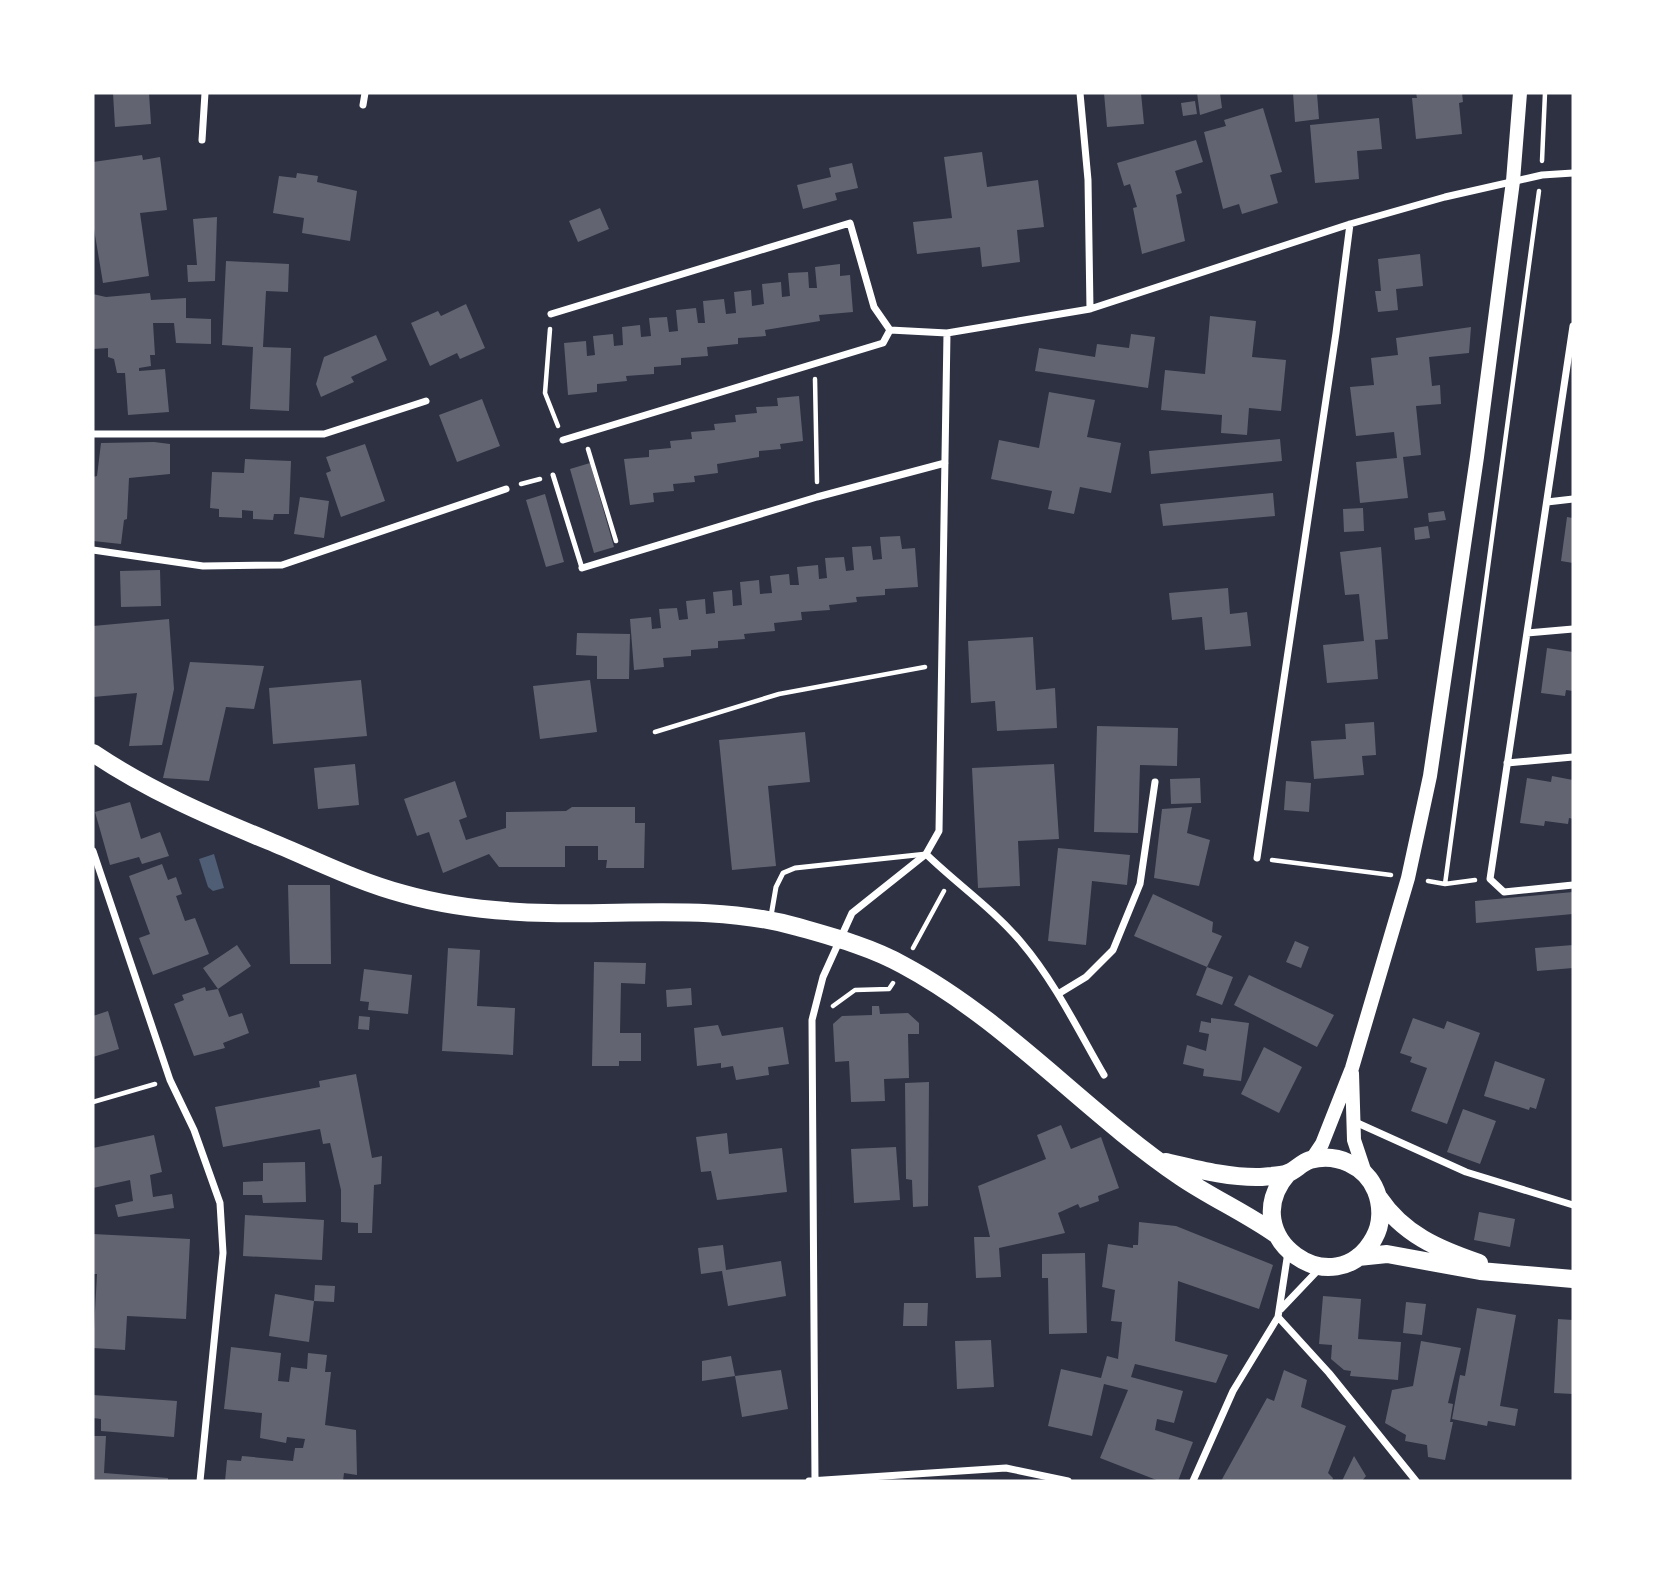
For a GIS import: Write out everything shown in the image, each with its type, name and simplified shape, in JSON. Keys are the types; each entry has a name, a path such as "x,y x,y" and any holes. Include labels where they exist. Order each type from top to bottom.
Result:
{"main road":[{"path":"1277,1235 1272,1207 1277,1189 1288,1173 1312,1159 1322,1143 1352,1068 1408,878 1442,707 1513,181 1520,93"},
{"path":"93,753 142,785 217,820 404,894 460,905 547,913 670,912 771,921 839,939 904,965 950,995 999,1030 1182,1178 1248,1214 1277,1235 1288,1251 1303,1261 1321,1266 1340,1265 1358,1257 1387,1254 1447,1266 1573,1279"},
{"path":"1352,1068 1356,1152 1378,1198 1396,1223 1419,1238 1460,1257 1509,1272"},
{"path":"1312,1159 1340,1159 1365,1173"},
{"path":"1159,1160 1244,1176 1288,1173"},
{"path":"1358,1257 1371,1243 1379,1226 1378,1198"}],"street":[{"path":"202,140 205,93"},
{"path":"363,105 365,93"},
{"path":"1080,93 1088,180 1090,309"},
{"path":"890,330 947,333 1090,309 1350,224 1513,181 1542,175 1573,173"},
{"path":"551,314 850,223 874,307 890,330"},
{"path":"1257,858 1350,224"},
{"path":"1573,326 1570,371 1547,502 1490,879 1504,892 1573,885"},
{"path":"563,440 883,343 890,330"},
{"path":"815,1481 812,1020 823,977 852,913 926,854 939,831 944,665 947,333"},
{"path":"93,434 324,434 426,401"},
{"path":"582,568 817,497 945,464"},
{"path":"93,550 203,566 282,565 506,489"},
{"path":"1547,502 1573,499"},
{"path":"1527,633 1573,629"},
{"path":"1507,763 1573,757"},
{"path":"1058,994 1086,977 1113,950 1140,884 1155,782"},
{"path":"93,851 170,1080 194,1130 220,1203 223,1253 200,1481"},
{"path":"926,854 1022,943 1058,994 1104,1075"},
{"path":"1353,1121 1466,1172 1573,1205"},
{"path":"1288,1251 1279,1314 1416,1481"},
{"path":"1193,1481 1233,1391 1279,1314 1321,1266"},
{"path":"809,1481 1006,1468 1068,1481"}],"lane":[{"path":"553,475 582,568"},
{"path":"771,921 776,887 783,873 795,868 926,854"}],"path":[{"path":"1445,884 1542,175 1545,93"},
{"path":"551,314 545,393 563,440"},
{"path":"814,363 817,497"},
{"path":"583,433 621,555"},
{"path":"506,489 553,475"},
{"path":"655,732 779,694 944,665"},
{"path":"1257,858 1445,884 1490,879"},
{"path":"93,1102 170,1080"}],"water":[{"path":"214,854 224,888 213,891 208,887 199,859"}],"building":[{"path":"113,93 149,93 151,124 115,127"},
{"path":"1104,93 1141,93 1144,124 1107,127"},
{"path":"1197,93 1220,93 1222,108 1200,115"},
{"path":"1293,93 1317,93 1319,119 1295,122"},
{"path":"1416,93 1462,93 1463,102 1459,103 1462,134 1416,139 1412,98 1417,98"},
{"path":"1195,101 1197,114 1183,116 1181,103"},
{"path":"1263,108 1282,172 1270,175 1278,203 1242,214 1239,204 1223,209 1204,132 1226,126 1224,120"},
{"path":"1379,118 1382,149 1357,151 1359,179 1315,183 1310,125"},
{"path":"1196,140 1203,162 1175,171 1182,193 1176,195 1185,241 1142,254 1133,208 1137,207 1130,184 1124,186 1117,163"},
{"path":"982,152 987,187 1038,180 1044,227 1017,230 1020,262 982,267 980,247 917,254 913,222 952,218 944,157"},
{"path":"142,155 143,160 160,157 167,210 140,213 149,276 103,283 93,223 93,162"},
{"path":"852,163 858,188 835,193 837,200 803,209 797,185 831,177 829,168"},
{"path":"297,173 318,176 317,182 357,191 350,241 302,233 304,218 273,213 279,176 296,178"},
{"path":"600,208 609,229 578,242 569,221"},
{"path":"217,217 215,281 188,282 187,265 197,265 193,219"},
{"path":"1420,254 1423,286 1396,289 1398,310 1378,312 1375,291 1381,291 1378,259"},
{"path":"226,261 289,264 288,292 266,291 263,347 291,348 289,411 250,409 253,347 222,345"},
{"path":"840,264 840,276 850,275 853,312 819,315 820,321 765,330 766,336 738,338 738,344 707,347 708,356 681,358 681,365 654,367 654,374 626,376 627,381 597,384 597,392 568,395 564,343 586,341 587,356 595,355 593,336 613,334 614,346 623,345 622,327 640,325 641,337 651,336 649,318 667,317 669,332 678,331 676,310 696,308 698,323 705,323 703,301 724,299 726,314 736,313 734,292 751,290 752,306 764,304 762,284 781,282 782,297 790,296 788,273 808,272 809,288 817,288 815,267"},
{"path":"150,293 151,300 186,298 186,318 211,319 211,344 176,343 174,323 153,323 155,355 150,355 151,366 139,368 139,371 165,369 169,412 128,415 125,373 117,373 114,359 108,357 108,348 93,349 93,294 106,297"},
{"path":"466,304 485,348 460,359 457,353 430,366 411,323 438,311 441,316"},
{"path":"1210,316 1256,321 1252,357 1286,360 1281,411 1249,408 1247,435 1221,433 1222,415 1161,410 1165,370 1205,374"},
{"path":"1471,327 1469,353 1429,357 1432,386 1440,385 1441,404 1416,406 1421,455 1403,457 1408,498 1360,503 1356,462 1397,458 1394,432 1356,436 1350,387 1374,385 1371,358 1398,355 1396,338"},
{"path":"1131,334 1155,337 1148,388 1035,371 1039,348 1095,357 1097,344 1129,348"},
{"path":"376,335 387,360 351,377 354,382 321,397 316,384 324,357"},
{"path":"1049,392 1095,400 1087,437 1121,443 1111,493 1080,487 1074,514 1048,509 1052,491 991,479 999,440 1039,448"},
{"path":"799,396 803,441 780,444 781,449 759,451 759,457 717,464 718,473 694,476 695,482 673,484 674,491 653,493 654,502 630,505 624,459 649,457 649,450 671,448 670,441 692,439 691,432 715,430 714,424 736,422 735,415 757,413 756,407 778,406 777,398"},
{"path":"482,399 500,446 457,462 439,415"},
{"path":"1280,439 1282,461 1151,474 1149,451"},
{"path":"101,443 170,444 170,474 129,478 127,519 124,520 121,544 93,541 93,477 97,476"},
{"path":"365,444 385,501 341,517 326,473 331,471 326,457"},
{"path":"245,459 291,461 289,514 274,514 273,520 253,519 253,511 242,510 242,518 219,517 219,509 210,508 212,472 244,473"},
{"path":"590,463 614,547 594,553 570,469"},
{"path":"1273,493 1275,516 1163,526 1160,504"},
{"path":"545,494 564,562 546,567 526,500"},
{"path":"300,497 329,501 324,538 294,534"},
{"path":"1363,508 1364,531 1344,532 1343,509"},
{"path":"1444,511 1446,520 1429,522 1428,513"},
{"path":"1567,517 1573,518 1573,563 1561,561"},
{"path":"1428,526 1430,538 1415,540 1414,528"},
{"path":"900,536 902,549 915,548 918,587 885,589 885,595 856,597 857,602 829,605 830,610 801,612 802,620 774,623 775,631 744,634 745,639 718,641 718,648 691,650 691,656 663,658 664,667 634,670 630,619 651,617 652,629 661,628 659,609 677,608 679,620 688,619 686,601 705,599 706,614 715,613 713,592 732,590 733,606 742,605 740,582 759,580 760,594 772,593 770,576 789,574 790,585 799,585 797,567 818,565 819,579 827,578 825,558 844,557 846,571 854,570 852,547 871,546 873,560 882,559 880,537"},
{"path":"1381,547 1388,639 1375,640 1378,679 1327,683 1323,645 1364,641 1359,594 1345,595 1340,552"},
{"path":"160,570 161,606 121,607 120,571"},
{"path":"1228,588 1230,614 1247,612 1251,646 1205,650 1202,617 1172,620 1169,593"},
{"path":"169,619 174,689 162,745 129,746 137,693 93,697 93,626"},
{"path":"577,633 630,634 629,679 597,679 597,656 576,655"},
{"path":"1033,637 1036,690 1055,688 1057,728 997,731 995,701 971,703 968,641"},
{"path":"1547,648 1573,652 1573,691 1566,690 1565,696 1541,693"},
{"path":"190,662 264,666 254,709 226,707 209,781 163,778"},
{"path":"361,680 367,736 273,744 269,688"},
{"path":"590,680 597,732 540,739 533,686"},
{"path":"1374,722 1376,755 1362,756 1364,775 1314,779 1311,741 1346,739 1345,724"},
{"path":"1097,726 1178,728 1177,766 1140,765 1138,833 1094,832"},
{"path":"805,732 810,782 768,786 776,866 732,870 719,740"},
{"path":"355,764 359,805 318,809 314,768"},
{"path":"1054,764 1059,839 1018,841 1020,886 978,888 972,768"},
{"path":"1552,776 1573,780 1573,819 1569,818 1568,824 1545,821 1544,826 1520,823 1527,778 1551,782"},
{"path":"1200,778 1201,803 1171,804 1170,779"},
{"path":"455,781 467,817 459,820 466,840 506,828 506,812 566,811 572,807 635,807 635,823 645,823 644,868 606,868 607,860 598,860 598,846 565,846 565,867 499,867 489,854 443,873 429,832 417,836 404,799"},
{"path":"1286,781 1311,783 1309,812 1284,810"},
{"path":"130,802 141,839 160,832 169,856 142,864 139,857 110,865 95,812"},
{"path":"1192,807 1187,833 1210,840 1199,886 1154,878 1162,809"},
{"path":"1058,848 1130,855 1127,885 1092,881 1086,945 1048,941"},
{"path":"162,864 168,880 176,877 182,894 176,896 185,921 195,918 209,954 153,975 139,938 150,934 129,876"},
{"path":"288,885 330,885 331,964 290,964"},
{"path":"1573,892 1573,914 1476,923 1475,901"},
{"path":"1153,894 1213,922 1212,932 1222,936 1207,967 1134,936"},
{"path":"1295,941 1309,947 1301,968 1286,962"},
{"path":"237,945 251,966 218,989 203,968"},
{"path":"1573,945 1573,968 1537,971 1535,948"},
{"path":"448,948 480,950 477,1006 515,1008 513,1055 442,1051"},
{"path":"594,962 646,963 645,984 621,983 620,1033 641,1033 641,1061 619,1061 619,1066 592,1066"},
{"path":"1207,967 1233,977 1222,1005 1196,995"},
{"path":"364,969 412,975 408,1014 368,1010 369,1002 360,1001"},
{"path":"1249,975 1334,1015 1317,1047 1234,1005"},
{"path":"205,987 206,991 218,989 229,1017 242,1013 249,1033 223,1043 225,1048 194,1056 174,1004 184,1000 182,995"},
{"path":"691,988 692,1005 667,1007 666,990"},
{"path":"872,1006 879,1006 880,1014 908,1013 919,1023 919,1034 908,1034 909,1078 884,1079 885,1101 851,1102 849,1061 835,1062 833,1024 842,1016 872,1015"},
{"path":"108,1011 119,1049 93,1057 93,1016"},
{"path":"359,1016 370,1017 369,1030 358,1029"},
{"path":"1211,1018 1249,1023 1241,1081 1203,1076 1204,1069 1183,1064 1187,1045 1206,1051 1209,1034 1199,1032 1201,1021 1211,1023"},
{"path":"1413,1018 1444,1029 1447,1021 1480,1033 1447,1124 1411,1111 1427,1068 1410,1062 1412,1057 1400,1053"},
{"path":"718,1025 722,1036 783,1027 789,1064 768,1067 769,1075 736,1080 733,1066 721,1068 721,1063 697,1066 694,1028"},
{"path":"1264,1047 1302,1067 1279,1113 1241,1094"},
{"path":"1495,1061 1545,1079 1536,1109 1530,1107 1529,1110 1484,1096"},
{"path":"356,1074 372,1158 382,1156 381,1184 374,1185 372,1233 358,1233 358,1223 341,1222 341,1190 330,1143 323,1144 320,1129 223,1147 215,1107 320,1087 319,1081"},
{"path":"929,1082 928,1206 913,1207 912,1180 906,1179 905,1083"},
{"path":"1463,1109 1496,1121 1480,1164 1447,1152"},
{"path":"1061,1125 1071,1149 1101,1137 1119,1188 1098,1196 1099,1201 1080,1208 1078,1204 1058,1213 1065,1233 999,1248 1001,1277 976,1278 974,1237 990,1237 978,1186 1046,1159 1037,1135"},
{"path":"727,1133 729,1154 782,1148 787,1192 717,1200 711,1171 701,1172 696,1137"},
{"path":"154,1135 162,1172 150,1175 153,1197 172,1194 174,1208 118,1217 115,1205 133,1201 130,1180 93,1188 93,1148"},
{"path":"896,1147 900,1200 854,1203 851,1149"},
{"path":"305,1162 306,1202 263,1203 262,1195 243,1195 243,1182 263,1181 263,1163"},
{"path":"1479,1212 1515,1219 1510,1247 1474,1240"},
{"path":"245,1215 324,1220 322,1260 243,1256"},
{"path":"1139,1222 1176,1226 1273,1265 1259,1309 1178,1281 1175,1341 1228,1355 1216,1383 1135,1364 1131,1377 1183,1391 1174,1423 1157,1419 1155,1430 1193,1442 1178,1481 1159,1481 1100,1458 1128,1390 1104,1384 1092,1436 1048,1426 1061,1369 1101,1378 1107,1356 1118,1359 1122,1322 1111,1321 1115,1290 1102,1287 1108,1244 1133,1248 1133,1245 1138,1245"},
{"path":"93,1234 190,1239 186,1319 127,1316 125,1350 93,1348 97,1274 93,1274"},
{"path":"723,1245 726,1270 781,1261 786,1296 728,1306 722,1271 701,1274 698,1248"},
{"path":"1085,1253 1087,1333 1049,1334 1048,1278 1042,1278 1042,1254"},
{"path":"315,1285 335,1286 334,1302 314,1301"},
{"path":"275,1294 314,1301 309,1342 269,1336"},
{"path":"1323,1296 1361,1299 1358,1339 1401,1342 1398,1380 1350,1376 1351,1371 1344,1370 1331,1359 1332,1345 1319,1344"},
{"path":"1406,1302 1426,1304 1422,1335 1403,1333"},
{"path":"904,1303 928,1303 927,1326 903,1326"},
{"path":"1477,1308 1516,1315 1500,1406 1518,1409 1515,1426 1488,1421 1487,1426 1452,1419 1460,1375 1465,1376"},
{"path":"1558,1319 1573,1320 1573,1394 1554,1393"},
{"path":"991,1340 994,1387 957,1389 955,1341"},
{"path":"1421,1341 1461,1348 1448,1403 1453,1404 1450,1422 1453,1422 1445,1460 1428,1457 1427,1445 1405,1441 1406,1435 1385,1423 1392,1390 1413,1386"},
{"path":"231,1347 281,1353 278,1381 289,1382 291,1367 307,1369 308,1353 327,1355 325,1372 331,1372 325,1425 356,1430 357,1475 344,1473 343,1481 225,1481 227,1460 241,1461 242,1456 293,1461 295,1448 303,1448 305,1439 287,1437 286,1443 260,1438 262,1413 224,1409"},
{"path":"731,1356 735,1376 702,1381 702,1361"},
{"path":"781,1370 788,1409 742,1417 735,1376"},
{"path":"1284,1370 1307,1380 1301,1407 1346,1426 1328,1473 1333,1478 1332,1481 1221,1481 1267,1398 1274,1401"},
{"path":"93,1395 177,1401 174,1437 101,1431 101,1419 93,1418"},
{"path":"93,1436 106,1436 104,1473 168,1478 168,1481 93,1481"},
{"path":"1354,1456 1366,1476 1362,1481 1342,1481"}]}
